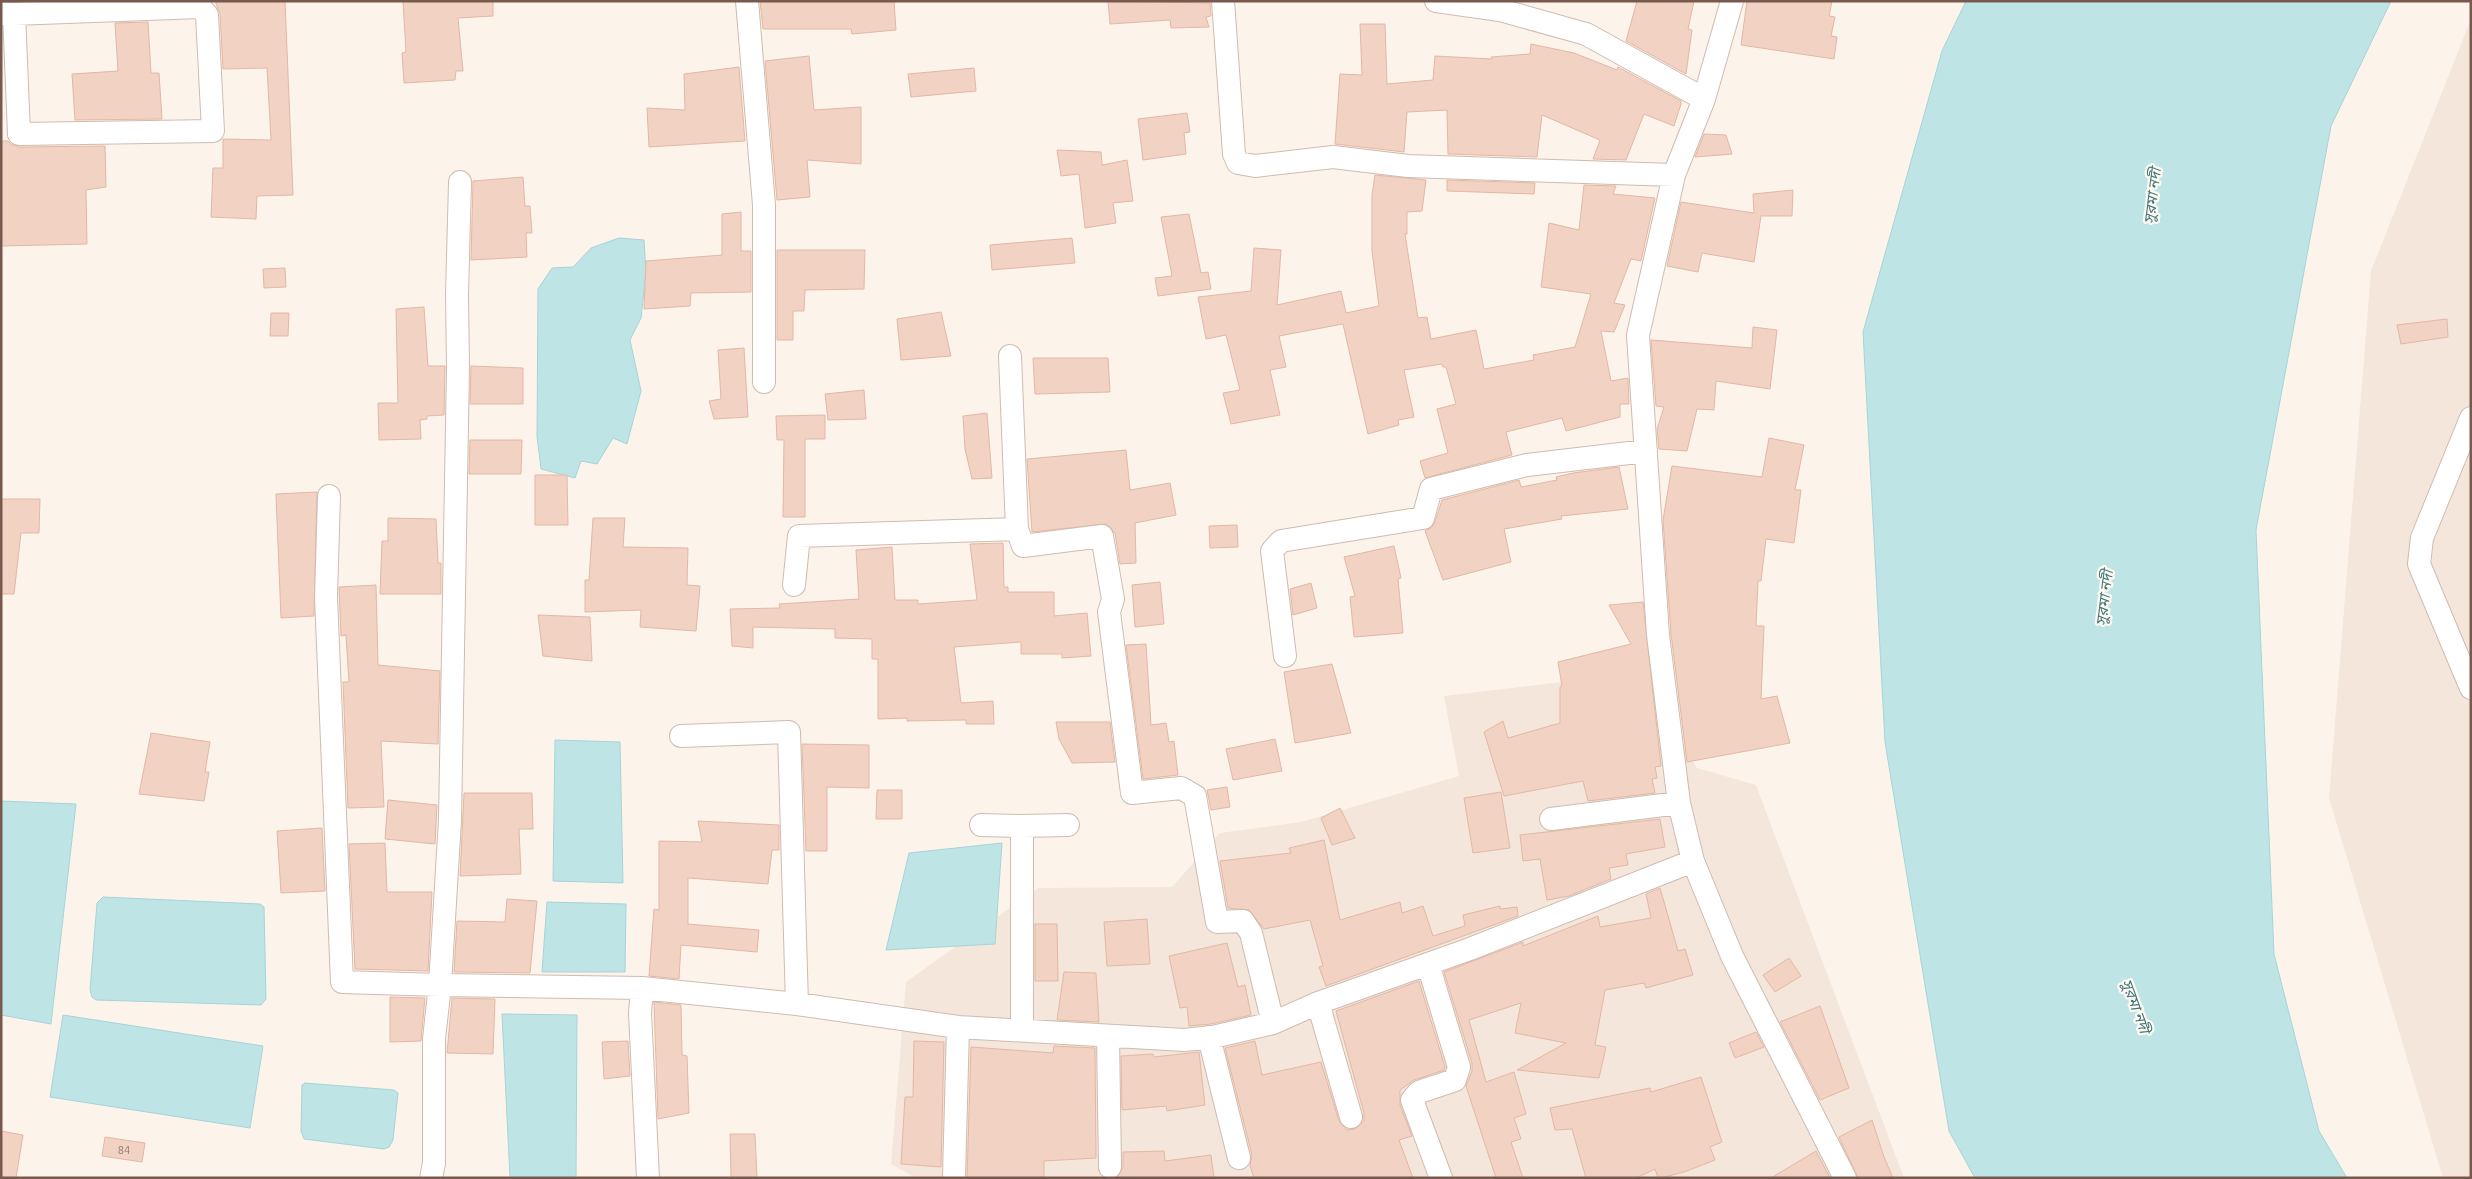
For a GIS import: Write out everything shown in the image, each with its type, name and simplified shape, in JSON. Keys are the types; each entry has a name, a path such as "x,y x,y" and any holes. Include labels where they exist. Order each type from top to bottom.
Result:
{"street":[{"path":"747,1 764,205 764,382"},
{"path":"1223,1 1234,154 1238,163 1255,166 1333,157 1408,166 1674,175"},
{"path":"1436,1 1500,10 1586,34 1704,99"},
{"path":"1732,1 1704,99 1674,175 1638,335 1658,635 1679,803 1693,861 1732,956 1845,1178"},
{"path":"200,7 207,15 213,131 20,134 7,14 200,7"},
{"path":"430,1178 434,1163 434,1039 440,986 450,820 458,368 456,295 460,182"},
{"path":"1010,356 1017,529 1023,546 1102,536 1113,599 1109,612 1132,793 1181,788 1195,796 1217,922 1243,921 1251,933 1273,1023"},
{"path":"2471,418 2422,538 2420,564 2471,688"},
{"path":"1285,656 1272,551 1281,541 1423,518 1431,489 1527,465 1646,451"},
{"path":"329,496 326,597 342,982 440,986 642,988 797,1004 958,1026 1108,1037 1184,1040 1209,1037 1273,1023 1318,1003 1428,964 1693,861"},
{"path":"794,585 799,536 1017,529"},
{"path":"681,736 789,732 797,1004"},
{"path":"1551,820 1679,803"},
{"path":"981,825 1068,825"},
{"path":"1022,826 1022,1030"},
{"path":"1428,964 1459,1067 1455,1080 1419,1092 1412,1100 1441,1178"},
{"path":"642,988 640,1013 648,1178"},
{"path":"1318,1003 1351,1117"},
{"path":"954,1176 958,1026"},
{"path":"1108,1037 1110,1167"},
{"path":"1209,1037 1239,1158"}],"shaded area":[{"path":"2471,19 2471,1178 2443,1178 2329,798 2371,271"},
{"path":"1638,673 1697,768 1756,785 1904,1178 916,1178 891,1164 906,982 1038,888 1172,887 1220,833 1301,822 1459,776 1444,696"}],"water":[{"name":"সুরমা নদী","path":"1966,1 2391,1 2331,126 2256,530 2274,954 2319,1131 2347,1178 1975,1178 1949,1131 1885,742 1863,332 1942,51"},
{"path":"619,238 644,240 646,272 641,318 630,340 641,391 627,444 613,438 597,464 581,461 575,478 541,469 537,436 538,289 552,268 573,267 591,248"},
{"path":"555,740 620,742 623,883 553,881"},
{"path":"1,801 76,804 51,1024 1,1015"},
{"path":"1002,843 995,944 886,950 909,853"},
{"path":"103,897 260,904 264,907 266,999 261,1005 96,1000 92,997 90,990 97,903"},
{"path":"547,902 626,904 625,972 542,972"},
{"path":"502,1014 577,1015 576,1178 510,1178"},
{"path":"63,1015 263,1046 250,1128 50,1097"},
{"path":"305,1083 394,1090 398,1093 393,1140 389,1147 384,1149 304,1139 301,1131 302,1085"}],"building":[{"path":"215,1 285,1 293,195 257,196 256,219 211,217 213,168 223,168 223,139 271,140 267,68 223,69 220,14"},
{"path":"403,1 493,1 493,16 458,18 463,71 456,71 455,80 404,83 402,53 406,52"},
{"path":"760,1 894,1 896,30 852,34 851,29 763,29"},
{"path":"1108,1 1210,3 1211,16 1206,17 1209,27 1171,28 1170,20 1110,24"},
{"path":"1637,1 1694,1 1688,29 1692,30 1686,74 1626,41"},
{"path":"1747,1 1832,1 1829,16 1835,17 1831,36 1837,37 1834,59 1741,45"},
{"path":"148,22 151,73 159,73 162,119 75,120 72,74 118,71 115,23"},
{"path":"1360,24 1385,24 1387,84 1433,80 1435,56 1492,59 1491,57 1530,54 1531,44 1574,53 1617,70 1618,67 1681,101 1681,104 1674,126 1644,114 1626,160 1593,159 1600,140 1542,115 1537,157 1448,154 1447,110 1407,112 1404,152 1335,144 1340,74 1362,75"},
{"path":"809,56 814,110 861,107 861,164 807,160 810,197 777,200 765,61"},
{"path":"739,67 745,141 649,147 647,108 685,110 684,74"},
{"path":"974,68 976,91 911,97 908,74"},
{"path":"1187,113 1190,132 1184,133 1186,154 1143,160 1138,119"},
{"path":"1704,134 1726,135 1732,154 1695,157"},
{"path":"1,141 8,141 12,145 19,147 105,146 106,187 86,190 87,244 1,246"},
{"path":"1057,150 1101,152 1102,165 1127,160 1133,201 1113,203 1116,223 1085,228 1079,174 1061,176"},
{"path":"1375,175 1426,180 1422,211 1407,212 1407,234 1405,234 1418,318 1427,317 1431,339 1476,330 1484,369 1534,360 1533,355 1575,347 1591,294 1541,287 1549,223 1579,230 1584,185 1616,186 1613,194 1655,198 1641,261 1631,259 1614,303 1625,305 1614,332 1601,331 1611,381 1628,378 1629,404 1620,404 1620,417 1566,431 1562,418 1506,432 1512,455 1425,478 1420,461 1448,453 1437,409 1456,404 1446,367 1443,367 1442,364 1404,370 1414,417 1398,420 1399,425 1368,434 1343,324 1279,336 1286,367 1270,370 1280,415 1231,424 1223,393 1240,390 1226,335 1206,339 1198,297 1251,291 1254,248 1281,250 1277,305 1341,291 1346,313 1379,306 1372,251 1372,195"},
{"path":"523,177 525,206 530,206 532,233 526,233 527,257 471,260 473,181"},
{"path":"1447,180 1535,183 1534,194 1447,191"},
{"path":"1793,190 1792,216 1761,216 1754,262 1702,253 1698,272 1667,266 1681,202 1754,213 1753,194"},
{"path":"741,212 741,251 751,251 751,292 691,293 690,306 644,309 646,261 722,255 722,214"},
{"path":"1189,214 1201,273 1208,272 1211,289 1158,296 1155,278 1172,276 1161,217"},
{"path":"1072,238 1075,263 992,270 990,245"},
{"path":"777,250 865,250 864,289 805,290 804,311 793,311 793,340 777,340"},
{"path":"285,268 286,287 264,288 263,269"},
{"path":"424,307 428,366 445,366 444,415 427,416 427,419 420,420 421,439 379,440 378,403 398,403 396,309"},
{"path":"941,312 951,356 901,360 897,319"},
{"path":"271,313 289,313 288,336 270,336"},
{"path":"2447,319 2448,337 2401,344 2397,325"},
{"path":"1753,327 1777,330 1770,389 1716,381 1714,410 1697,409 1687,451 1659,449 1657,429 1664,407 1656,406 1651,340 1752,348"},
{"path":"744,348 748,417 714,419 709,401 721,399 718,350"},
{"path":"1033,358 1108,358 1110,392 1035,394"},
{"path":"471,366 523,368 523,404 470,404"},
{"path":"864,390 866,419 828,420 825,394"},
{"path":"987,413 992,478 972,479 965,449 963,416"},
{"path":"825,415 825,439 805,439 805,517 783,517 784,440 777,440 776,416"},
{"path":"1769,438 1804,445 1795,490 1801,490 1794,543 1766,539 1761,581 1758,581 1756,626 1764,626 1761,699 1777,696 1790,743 1687,762 1671,634 1663,520 1672,466 1762,477"},
{"path":"470,440 522,440 521,474 469,474"},
{"path":"1126,450 1130,490 1170,483 1176,515 1135,523 1136,563 1120,564 1115,533 1106,524 1032,532 1027,459"},
{"path":"1619,467 1628,509 1561,516 1562,519 1504,529 1511,562 1443,580 1425,531 1431,528 1435,522 1442,500 1519,480 1521,487 1557,480 1556,477 1573,473"},
{"path":"535,475 567,475 568,525 535,525"},
{"path":"317,492 314,616 281,618 276,494"},
{"path":"1,499 40,499 39,533 21,533 14,594 1,594"},
{"path":"388,518 436,519 438,563 441,563 441,594 380,594 382,541 388,541"},
{"path":"593,518 625,518 623,547 688,548 687,585 700,586 696,631 640,627 641,610 585,612 585,580 589,580"},
{"path":"1237,525 1238,547 1210,548 1209,526"},
{"path":"1003,543 1004,587 1008,587 1008,592 1054,592 1054,616 1087,613 1091,656 1062,658 1062,654 1021,654 1021,642 954,647 961,703 993,701 994,724 966,724 966,720 907,721 907,718 878,719 878,659 872,659 872,639 835,638 835,629 753,627 753,648 732,646 730,609 780,608 779,604 859,599 856,550 892,547 895,600 918,600 918,604 977,600 970,544"},
{"path":"1394,546 1401,578 1398,579 1403,633 1354,637 1350,597 1355,596 1344,557"},
{"path":"1160,582 1164,624 1135,627 1132,585"},
{"path":"1311,583 1317,608 1293,615 1290,589"},
{"path":"376,585 378,665 440,671 438,744 381,741 384,807 348,808 343,682 349,682 346,635 341,636 339,587"},
{"path":"1643,602 1661,766 1655,767 1657,778 1652,779 1655,793 1588,801 1583,781 1504,796 1484,732 1503,721 1508,738 1560,723 1560,687 1562,686 1558,662 1631,644 1609,605"},
{"path":"538,615 590,617 592,661 543,656"},
{"path":"1146,644 1151,725 1166,723 1169,742 1174,741 1178,775 1143,779 1126,645"},
{"path":"1332,664 1351,733 1295,743 1284,672"},
{"path":"1056,722 1110,722 1115,762 1072,763 1059,739"},
{"path":"151,733 210,742 205,772 209,772 204,801 139,794"},
{"path":"1275,739 1282,771 1233,780 1226,749"},
{"path":"802,744 869,745 869,788 827,787 827,851 806,851"},
{"path":"1227,787 1230,807 1211,810 1207,790"},
{"path":"877,790 902,790 902,819 876,819"},
{"path":"1501,792 1510,848 1473,853 1464,798"},
{"path":"464,793 532,793 533,829 519,829 521,874 460,876"},
{"path":"388,800 437,805 435,844 385,839"},
{"path":"1340,808 1355,838 1332,845 1321,818"},
{"path":"1660,819 1665,847 1626,854 1628,865 1609,868 1611,879 1569,896 1547,900 1540,859 1523,861 1520,835"},
{"path":"698,821 779,825 779,850 772,850 768,884 688,878 688,924 759,930 757,952 681,945 679,979 649,976 654,909 659,910 659,841 702,842"},
{"path":"322,828 325,891 281,893 277,831"},
{"path":"1324,840 1340,920 1400,902 1402,913 1423,906 1433,936 1465,926 1463,915 1500,906 1500,909 1517,907 1518,916 1326,986 1319,967 1323,966 1310,920 1264,929 1249,910 1228,908 1220,861 1291,853 1289,848"},
{"path":"385,843 387,892 432,892 428,971 355,969 349,844"},
{"path":"1660,888 1678,951 1685,949 1693,975 1646,988 1644,983 1605,990 1595,1045 1606,1047 1599,1078 1517,1070 1566,1043 1515,1033 1521,1003 1469,1020 1486,1082 1514,1072 1526,1114 1514,1118 1521,1139 1511,1142 1523,1178 1496,1178 1466,1086 1472,1071 1472,1063 1444,972 1523,942 1523,946 1598,916 1600,927 1651,918 1646,894"},
{"path":"507,899 537,901 530,973 454,972 457,921 505,922"},
{"path":"1147,919 1150,964 1107,966 1104,922"},
{"path":"1035,924 1057,924 1058,981 1035,981"},
{"path":"1227,943 1238,987 1245,985 1251,1015 1211,1024 1189,1026 1187,1007 1180,1008 1169,956"},
{"path":"1789,958 1801,976 1775,992 1763,975"},
{"path":"1064,972 1096,973 1099,1022 1057,1020"},
{"path":"1419,981 1445,1067 1444,1070 1414,1080 1400,1090 1400,1105 1412,1136 1399,1140 1413,1178 1254,1178 1250,1165 1252,1155 1225,1048 1255,1041 1262,1075 1321,1062 1339,1121 1347,1130 1355,1129 1364,1121 1364,1113 1336,1011"},
{"path":"390,997 425,998 421,1041 390,1042"},
{"path":"452,998 495,999 493,1054 447,1053"},
{"path":"654,1002 681,1005 682,1055 687,1056 689,1113 658,1119"},
{"path":"1820,1006 1849,1088 1820,1100 1780,1022"},
{"path":"1756,1032 1764,1047 1735,1058 1729,1043"},
{"path":"628,1041 630,1076 604,1079 602,1042"},
{"path":"914,1041 944,1042 941,1167 901,1164 905,1097 913,1097"},
{"path":"1054,1046 1095,1048 1096,1158 1044,1161 1044,1178 967,1178 971,1047 1053,1053"},
{"path":"1199,1052 1205,1105 1167,1111 1166,1106 1122,1110 1121,1056 1153,1054 1154,1057"},
{"path":"1701,1077 1722,1142 1710,1147 1715,1160 1687,1171 1661,1178 1658,1178 1655,1169 1636,1178 1586,1178 1572,1129 1555,1130 1550,1108 1650,1088 1651,1092"},
{"path":"1872,1120 1893,1178 1858,1178 1839,1137"},
{"path":"1,1131 23,1135 16,1178 1,1178"},
{"path":"730,1134 755,1134 757,1178 731,1178"},
{"path":"105,1137 145,1143 142,1162 102,1156"},
{"path":"1164,1151 1165,1161 1211,1155 1214,1178 1117,1178 1123,1167 1123,1152"},
{"path":"1816,1151 1830,1178 1771,1178"}]}
